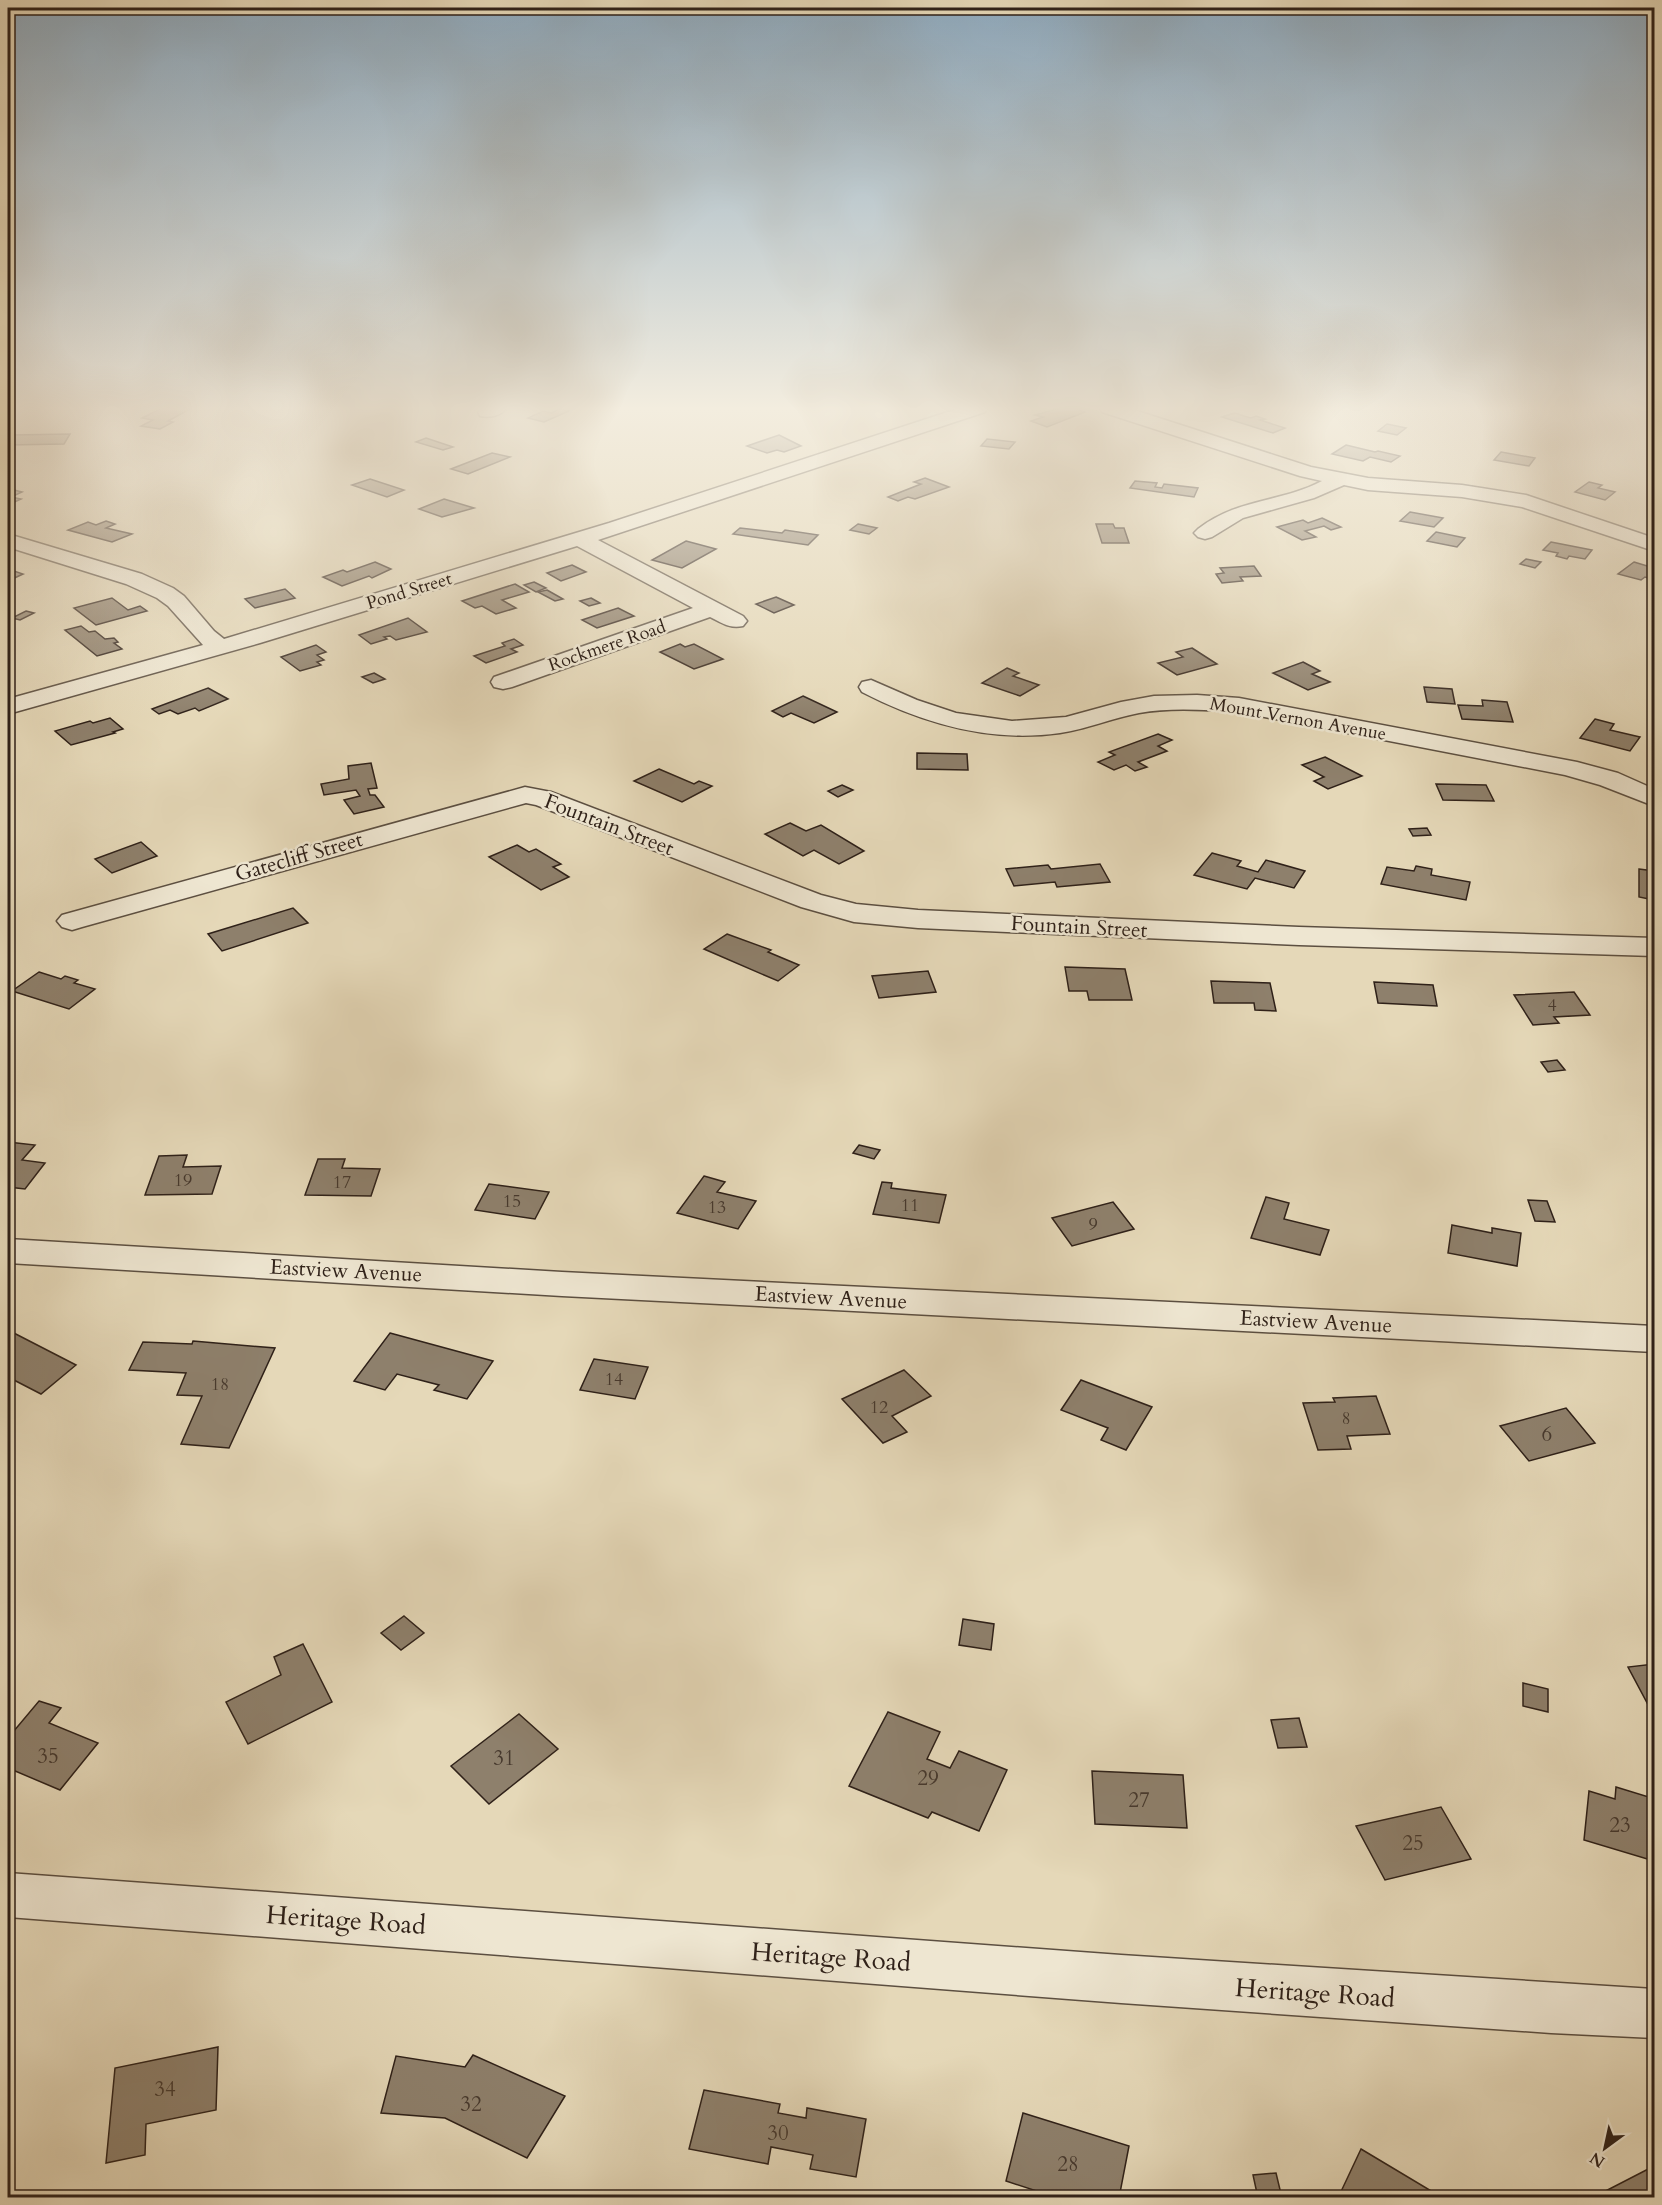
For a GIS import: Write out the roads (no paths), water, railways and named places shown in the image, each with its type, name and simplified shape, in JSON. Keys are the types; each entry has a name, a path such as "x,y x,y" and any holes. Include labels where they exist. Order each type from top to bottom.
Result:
{"street":[{"name":"Pond Street","path":"8,707 220,647 665,511"},
{"path":"1205,533 1223,518 1247,511"},
{"path":"1555,511 1654,545"},
{"path":"578,538 735,621"},
{"path":"8,540 127,576 154,587 176,600 206,636 220,647"},
{"name":"Rockmere Road","path":"503,682 711,609"},
{"name":"Mount Vernon Avenue","path":"871,687 915,708 996,727 1052,726 1085,720 1125,708 1158,703 1189,701 1239,705 1568,768 1609,779 1654,798"},
{"name":"Gatecliff Street","path":"72,921 525,795"},
{"name":"Fountain Street","path":"525,795 542,798 811,901 854,913 918,920 1287,936 1654,947"},
{"name":"Eastview Avenue","path":"8,1251 562,1284 1654,1339"},
{"name":"Heritage Road","path":"8,1895 1145,1981 1539,2009 1654,2013"}]}
